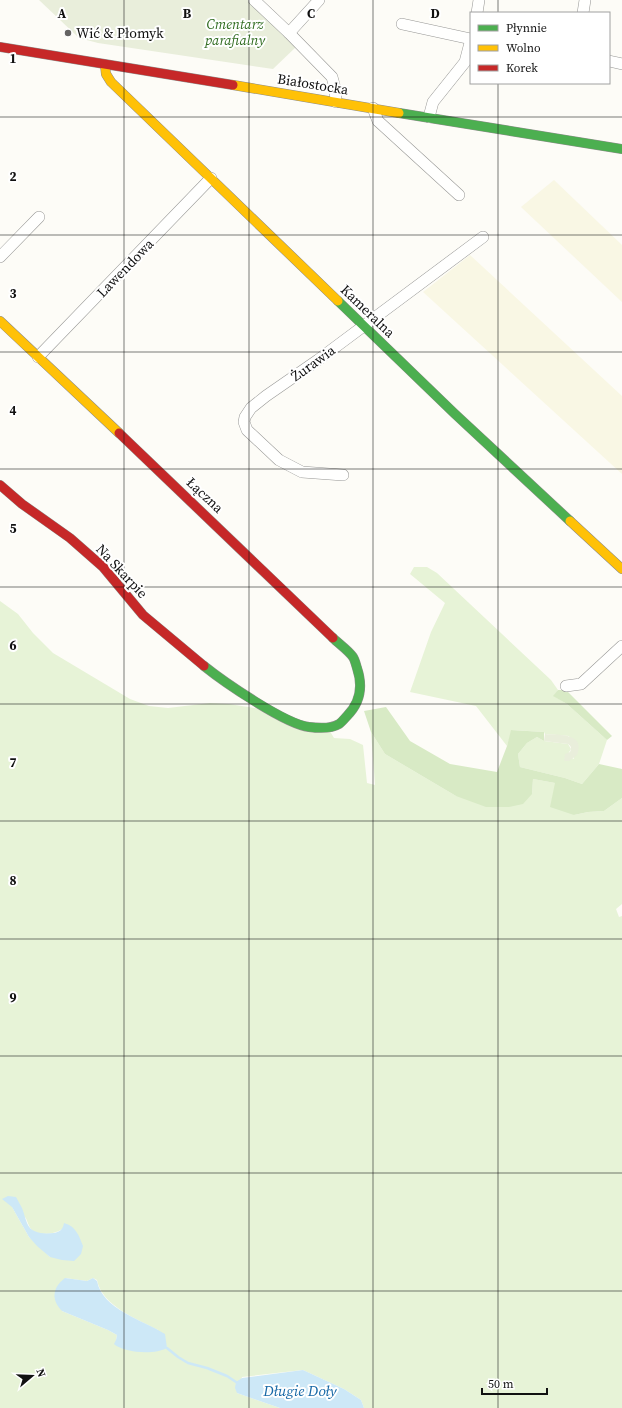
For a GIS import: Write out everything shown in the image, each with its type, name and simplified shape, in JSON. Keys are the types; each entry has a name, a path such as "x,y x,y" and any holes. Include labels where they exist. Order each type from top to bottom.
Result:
{"street":[{"path":"254,0 332,77 335,88 336,102"},
{"path":"289,33 319,0"},
{"path":"477,12 479,0"},
{"path":"583,12 586,0"},
{"path":"402,24 470,39"},
{"path":"429,117 433,102 465,62 470,43"},
{"name":"Białostocka","path":"0,47 622,149"},
{"path":"610,62 622,64"},
{"name":"Kameralna","path":"105,65 106,74 111,82 455,414 622,569"},
{"path":"373,108 378,121 459,195"},
{"name":"Lawendowa","path":"38,357 211,178"},
{"path":"0,257 39,217"},
{"name":"Żurawia","path":"343,475 302,472 279,460 247,430 244,422 245,417 251,408 266,396 318,360 484,237"},
{"name":"Łączna","path":"0,321 258,564 353,657 359,674 361,691 356,705"},
{"name":"Na Skarpie","path":"0,485 22,504 70,538 103,567 143,615 221,678 260,704 290,721 308,727 331,726 338,724 356,705"},
{"path":"566,686 582,684 622,646"}],"shaded area":[{"path":"554,180 622,245 622,302 521,207"},
{"path":"470,255 622,396 622,474 423,292"}],"green space":[{"name":"Cmentarz parafialny","path":"39,0 248,0 297,46 273,69 98,43 79,38"},
{"path":"414,567 427,567 437,573 551,680 558,690 554,696 567,704 607,740 599,764 582,784 565,778 520,767 518,754 527,743 537,737 544,741 568,744 571,749 568,754 565,754 574,759 569,736 545,734 544,732 512,730 507,746 476,706 410,692 431,632 445,603 410,574"},
{"path":"0,601 18,614 33,633 53,653 130,699 149,706 168,708 210,703 229,704 261,709 328,728 334,738 350,739 363,745 367,783 375,785 371,732 385,754 456,796 532,794 533,779 555,783 574,815 604,811 622,798 622,904 616,909 619,917 622,916 622,1408 364,1408 361,1400 344,1389 303,1370 242,1377 237,1393 280,1408 0,1408","holes":["12,1207 25,1217 30,1228 36,1233 53,1233 63,1228 50,1257 29,1237","65,1278 87,1281 93,1278 97,1280 100,1289 113,1304 122,1311 158,1330 116,1340 117,1335 108,1330 62,1311"]},
{"path":"558,690 566,690 612,736 607,740 567,704 553,696"},
{"path":"386,707 410,741 450,764 497,772 507,746 511,730 544,732 544,741 537,737 527,743 518,754 520,767 565,778 582,784 599,764 622,769 622,798 604,811 574,815 550,807 555,783 533,779 532,794 523,804 509,807 486,807 456,796 385,754 371,732 364,711"},
{"path":"545,734 564,735 575,739 579,748 577,755 569,761 564,761 565,754 570,752 570,746 568,744 544,741"}],"water":[{"path":"8,1196 16,1197 29,1227 35,1231 42,1233 56,1233 61,1230 64,1223 71,1226 76,1232 83,1246 81,1254 74,1261 50,1257 29,1237 12,1207 2,1199"},
{"path":"65,1278 87,1281 93,1278 97,1281 100,1291 115,1306 125,1313 165,1334 167,1348 155,1352 140,1352 119,1347 114,1344 117,1335 62,1311 56,1303 54,1294 55,1290"},
{"name":"Długie Doły","path":"303,1370 344,1389 361,1400 364,1408 280,1408 237,1393 235,1388 236,1382 242,1378"}],"waterway":[{"path":"167,1348 188,1363 207,1368 227,1376 236,1382"}],"traffic: fast":[{"path":"399,113 622,149"},
{"path":"338,301 455,414 570,521"},
{"path":"204,666 240,692 285,718 309,727 332,727 340,723 352,711 360,694 360,681 354,658 333,638"}],"traffic: slow":[{"path":"105,65 106,74 111,82 338,301"},
{"path":"233,85 399,113"},
{"path":"0,321 119,433"},
{"path":"570,521 622,569"}],"traffic: jam":[{"path":"0,47 233,85"},
{"path":"119,433 333,638"},
{"path":"0,485 22,504 70,538 103,567 143,615 204,666"}],"place":[{"name":"Wić & Płomyk","path":"68,33"}]}
